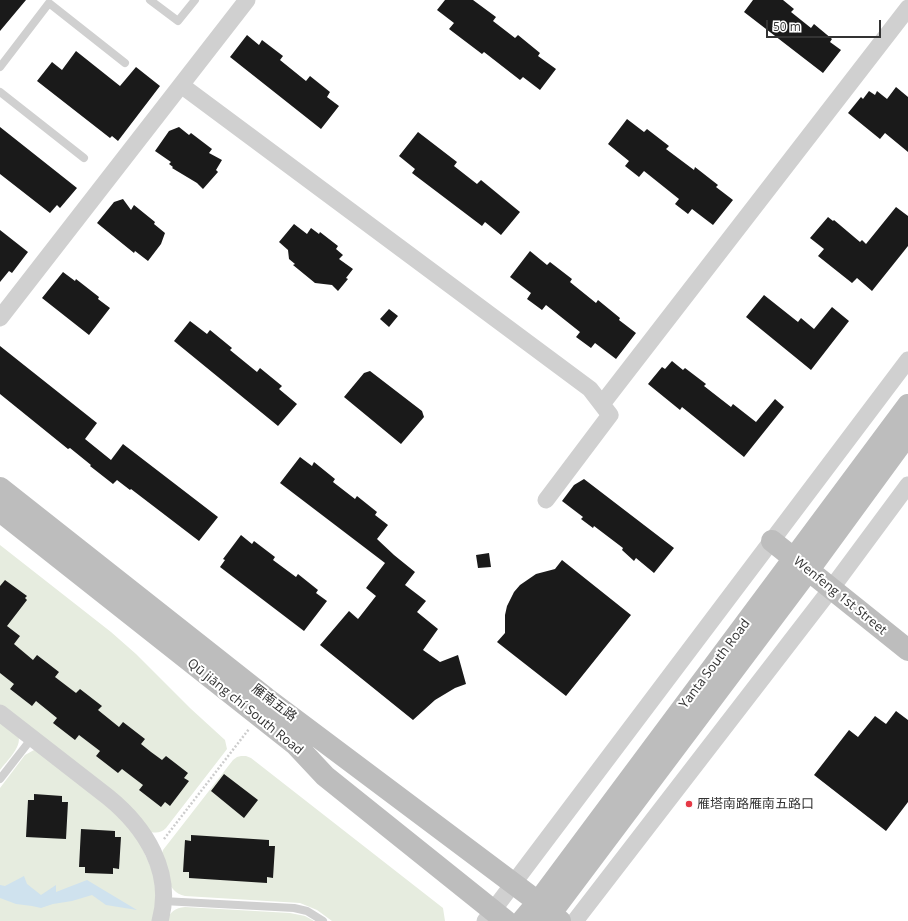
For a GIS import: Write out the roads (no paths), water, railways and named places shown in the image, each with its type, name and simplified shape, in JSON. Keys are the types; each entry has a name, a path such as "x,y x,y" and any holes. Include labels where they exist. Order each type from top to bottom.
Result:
{"main road":[{"name":"Yanta South Road","path":"522,921 548,914 801,565 908,405"},
{"name":"Yanta South Road","path":"801,565 908,434"},
{"name":"雁南五路","path":"0,488 266,698 513,883 548,914"},
{"name":"Qū jiāng chí South Road","path":"0,511 295,744 324,776 495,918"},
{"name":"Wenfeng 1st Street","path":"772,540 801,565 908,650"}],"street":[{"path":"0,318 247,0"},
{"path":"602,404 908,8"},
{"path":"181,85 590,389 610,415 546,500"},
{"path":"495,918 513,883 908,360"},
{"path":"575,921 831,589 908,485"},
{"path":"0,713 124,811 144,834 154,852 161,872 164,893 160,921"}],"lane":[{"path":"150,0 178,21 195,0"},
{"path":"0,67 49,2 125,63"},
{"path":"0,92 84,158"},
{"path":"0,779 32,738"},
{"path":"163,901 294,908 307,911 324,921"}],"water":[{"path":"24,876 27,884 41,895 56,885 56,892 87,880 137,910 106,905 92,895 41,908 16,904 0,898 0,885 5,886"}],"place":[{"name":"雁塔南路雁南五路口","path":"689,804"}]}
